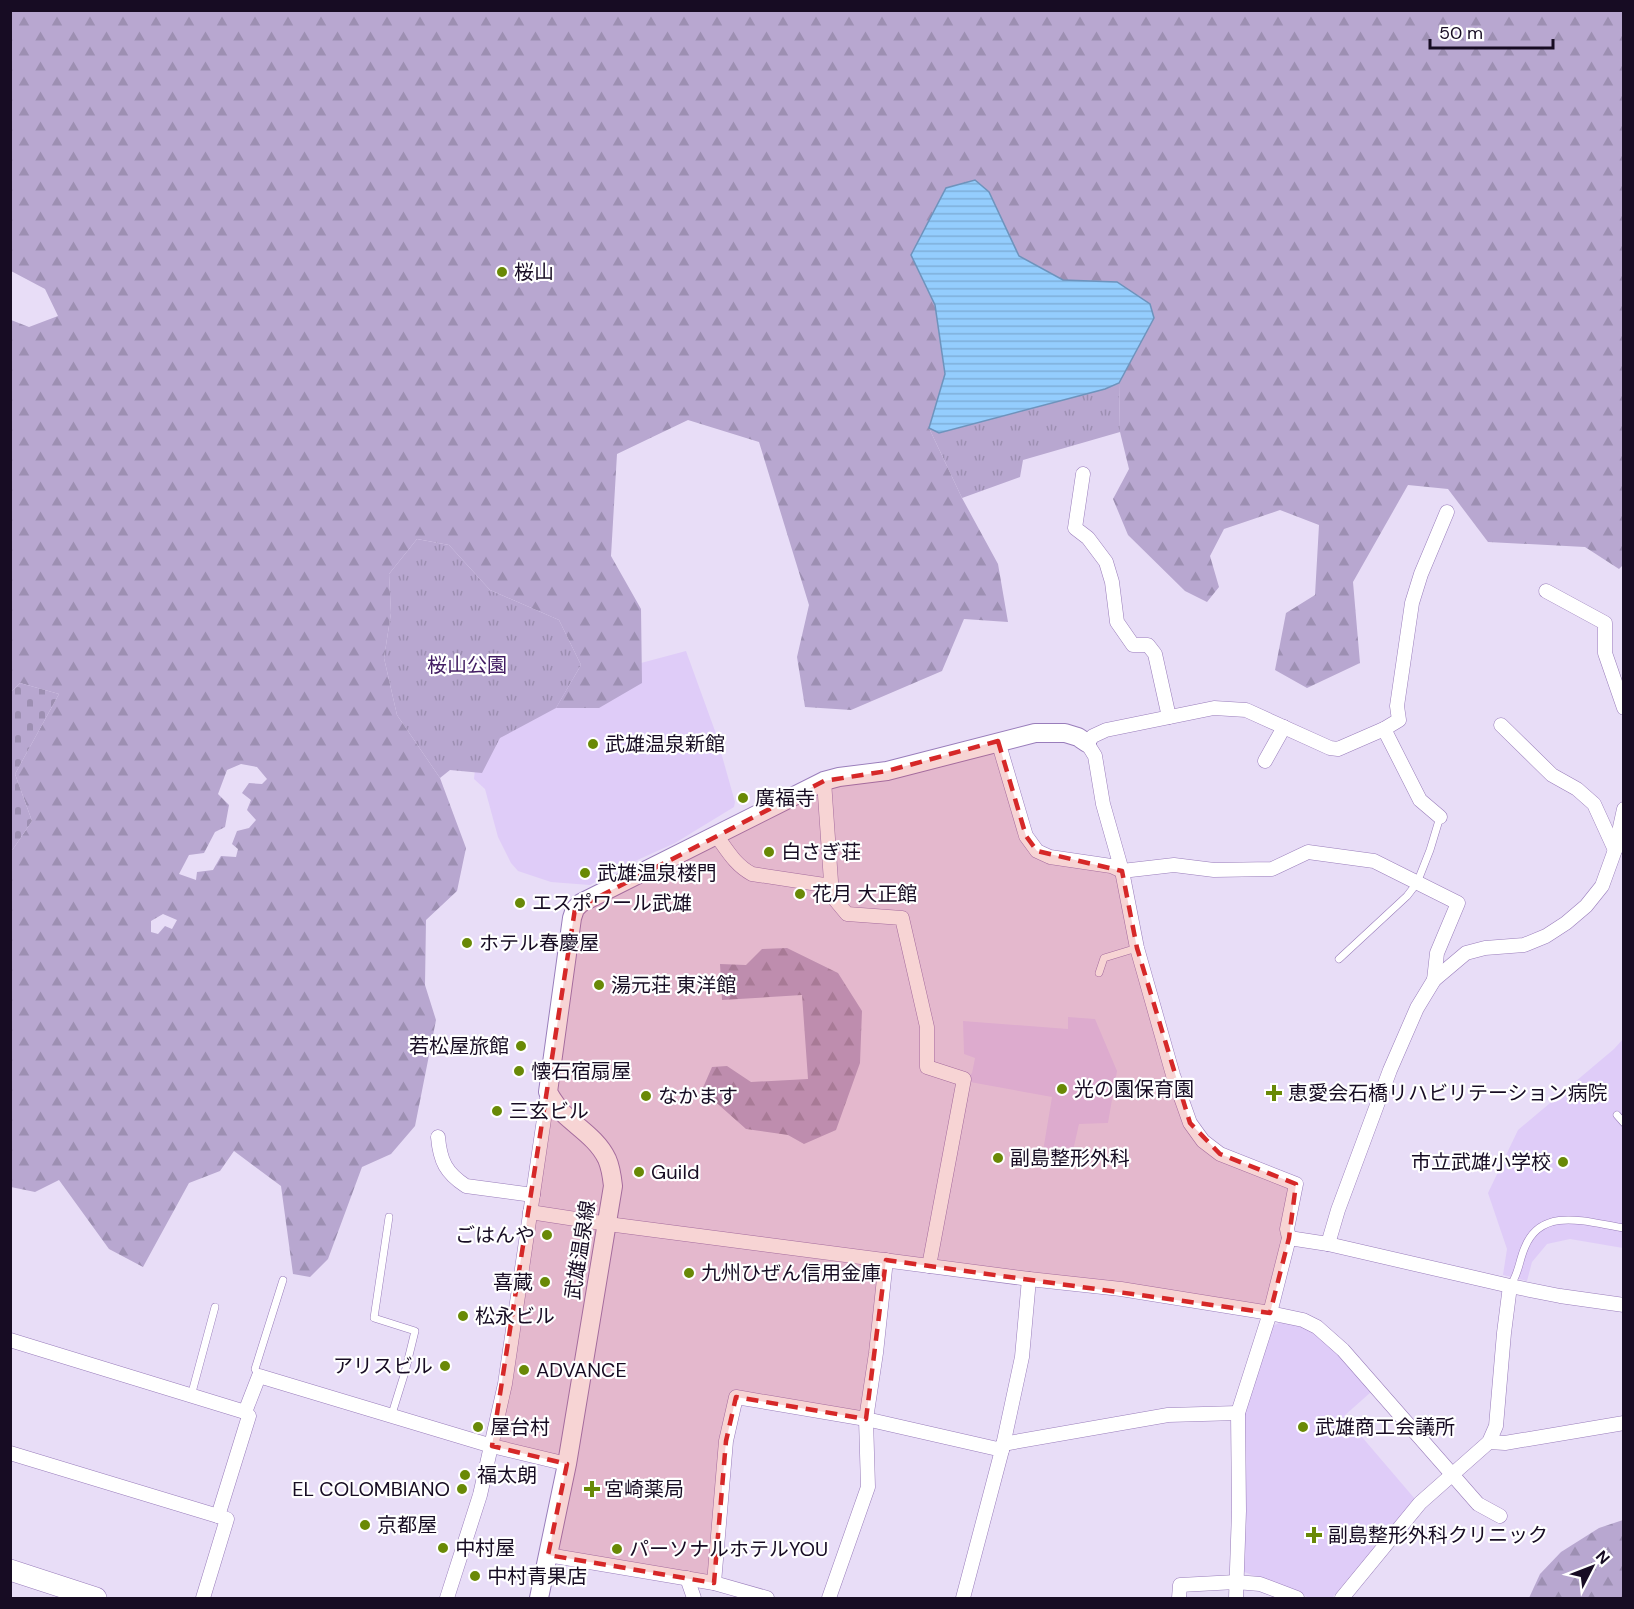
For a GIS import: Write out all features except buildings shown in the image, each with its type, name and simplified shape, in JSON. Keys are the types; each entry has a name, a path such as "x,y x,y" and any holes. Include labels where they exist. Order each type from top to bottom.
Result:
{"main road":[{"path":"548,1092 570,929 575,909 581,903 824,781 887,771 1035,733 1065,733 1087,743"},
{"name":"武雄温泉線","path":"539,1599 567,1464 613,1186 612,1172 607,1158 598,1145 556,1105 548,1092"},
{"path":"10,1570 96,1599"}],"street":[{"path":"1083,474 1075,528 1088,538 1106,562 1112,582 1118,622 1132,645 1148,645 1155,654 1169,717"},
{"path":"1236,1599 1239,1511 1238,1413 1270,1313 1289,1238 1287,1229 1296,1184 1220,1154 1203,1141 1190,1123 1173,1075 1137,948 1122,871 1103,804 1095,756 1087,743 1093,736 1106,730 1214,708 1246,710 1330,748 1338,749 1399,720 1397,706 1412,603 1421,574 1447,512"},
{"path":"1546,591 1605,623 1605,653 1623,708"},
{"path":"1501,725 1552,775 1577,789 1594,804 1615,850"},
{"path":"1265,761 1284,727"},
{"path":"1384,729 1420,800 1440,817"},
{"path":"999,741 1026,836 1037,852 1050,857 1111,866 1122,871 1174,865 1214,870 1272,869 1308,852 1374,861 1458,903 1437,953 1434,980"},
{"path":"824,781 832,896 847,914 902,918 927,1027 927,1067 964,1079 929,1266"},
{"path":"1328,1244 1338,1210 1390,1070 1417,1008 1434,980 1466,953 1485,948 1524,945 1546,936 1587,906 1602,886 1615,850 1623,809"},
{"path":"716,835 736,863 752,874 831,886"},
{"path":"447,1599 480,1495 505,1384 548,1092"},
{"path":"438,1137 439,1152 443,1162 457,1180 466,1186 533,1195"},
{"path":"530,1212 929,1266 1121,1289 1303,1320 1317,1327 1343,1350 1478,1504 1500,1516"},
{"path":"1289,1238 1328,1244 1510,1286 1623,1305"},
{"path":"829,1599 868,1487 866,1419 886,1260"},
{"path":"963,1599 1022,1358 1029,1279"},
{"path":"1342,1599 1420,1503 1489,1442 1496,1426 1510,1286"},
{"path":"10,1340 245,1412 249,1416 219,1516"},
{"path":"245,1412 259,1376 492,1446 567,1464"},
{"path":"714,1583 726,1441 736,1397 866,1419 1002,1447 1168,1415 1238,1413"},
{"path":"1489,1442 1505,1443 1623,1423"},
{"path":"10,1453 227,1519 203,1599"},
{"path":"548,1555 714,1583 767,1599"},
{"path":"687,1578 693,1599"},
{"path":"1179,1599 1180,1585 1236,1582 1260,1584 1297,1599"}],"lane":[{"path":"1339,959 1407,896 1417,883 1440,817"},
{"path":"1099,973 1104,958 1137,948"},
{"path":"1617,1115 1623,1123"},
{"path":"389,1217 374,1318 415,1331 391,1417"},
{"path":"1510,1286 1516,1278 1525,1246 1533,1233 1546,1223 1562,1219 1623,1228"},
{"path":"259,1376 255,1369 283,1280"},
{"path":"191,1395 214,1307"}],"highlighted area":[{"path":"998,741 1026,836 1037,851 1122,871 1137,948 1190,1123 1220,1154 1296,1184 1289,1238 1270,1313 886,1260 866,1419 736,1397 726,1441 714,1583 548,1555 567,1464 492,1446 575,909 824,781 887,771"}],"shaded area":[{"path":"686,651 715,731 735,802 734,807 675,843 624,866 590,885 551,882 518,871 511,863 498,837 485,789 474,779 478,741 544,684 626,667"},
{"name":"光の園保育園","path":"1068,1017 1095,1019 1117,1071 1108,1123 1079,1124 1072,1155 1043,1151 1052,1097 970,1082 969,1076 972,1073 975,1058 964,1054 963,1021 1068,1029"},
{"name":"市立武雄小学校","path":"1623,1039 1623,1248 1570,1239 1547,1244 1532,1262 1527,1281 1503,1275 1507,1249 1488,1193 1518,1130"},
{"name":"副島整形外科クリニック","path":"1282,1322 1304,1327 1316,1334 1371,1392 1344,1416 1415,1499 1332,1598 1310,1598 1242,1571 1242,1415 1272,1326"}],"green space":[{"path":"11,11 1623,11 1624,564 1619,569 1585,547 1488,542 1448,489 1408,485 1353,582 1360,663 1307,688 1275,670 1286,613 1315,595 1319,525 1280,510 1224,529 1210,556 1219,587 1207,602 1185,591 1128,535 1113,499 1129,469 1120,432 1119,383 1154,318 1117,282 1063,280 1019,256 989,192 911,255 935,305 945,374 929,428 962,498 998,564 1008,622 964,619 942,671 851,710 805,707 797,657 809,605 759,442 688,420 617,454 611,556 641,609 642,683 599,708 556,708 581,665 559,620 490,590 449,545 417,539 389,574 391,613 384,658 397,715 440,778 466,848 457,891 426,920 425,985 436,1020 415,1126 391,1154 362,1167 328,1259 310,1277 293,1274 281,1186 234,1151 220,1171 189,1183 143,1267 109,1249 59,1180 35,1192 11,1187 11,852 32,821 15,774 59,694 20,683 11,692 11,320 29,327 58,316 45,289 11,271","holes":["241,764 257,767 267,779 262,784 249,783 242,793 251,800 247,810 256,820 249,828 237,831 232,844 238,849 236,857 221,856 213,870 197,872 196,880 179,874 189,855 204,853 215,832 225,827 229,805 218,794 227,770","163,914 177,920 172,929 165,926 158,934 151,932 151,921"]},
{"path":"1119,383 1120,432 1023,460 1020,477 962,498 929,428 939,433 1105,389"},
{"name":"桜山公園","path":"417,539 449,545 490,590 559,620 581,665 556,708 500,738 482,773 450,770 440,778 397,715 384,658 391,613 389,574"},
{"path":"20,683 59,694 15,774 32,821 11,852 11,692"},
{"path":"787,948 838,973 862,1011 860,1063 836,1130 804,1144 788,1135 746,1129 702,1090 712,1067 727,1066 751,1082 808,1079 802,995 722,1000 720,964 746,965 762,949"},
{"path":"1623,1520 1623,1598 1529,1598 1540,1574 1561,1552 1599,1528"}],"water":[{"path":"975,180 989,192 1019,256 1063,280 1117,282 1150,304 1154,318 1119,383 1105,389 939,433 929,428 945,374 935,305 911,255 946,188"}],"place":[{"name":"桜山","path":"502,272"},
{"name":"武雄温泉新館","path":"593,744"},
{"name":"廣福寺","path":"743,798"},
{"name":"白さぎ荘","path":"769,852"},
{"name":"武雄温泉楼門","path":"585,873"},
{"name":"花月 大正館","path":"800,894"},
{"name":"エスポワール武雄","path":"520,903"},
{"name":"ホテル春慶屋","path":"467,943"},
{"name":"湯元荘 東洋館","path":"599,985"},
{"name":"若松屋旅館","path":"521,1046"},
{"name":"懐石宿扇屋","path":"519,1071"},
{"name":"光の園保育園","path":"1062,1089"},
{"name":"恵愛会石橋リハビリテーション病院","path":"1274,1093"},
{"name":"なかます","path":"646,1096"},
{"name":"三玄ビル","path":"497,1111"},
{"name":"副島整形外科","path":"998,1158"},
{"name":"市立武雄小学校","path":"1563,1162"},
{"name":"Guild","path":"639,1172"},
{"name":"ごはんや","path":"547,1235"},
{"name":"九州ひぜん信用金庫","path":"689,1273"},
{"name":"喜蔵","path":"545,1282"},
{"name":"松永ビル","path":"463,1316"},
{"name":"アリスビル","path":"445,1366"},
{"name":"ADVANCE","path":"524,1370"},
{"name":"屋台村","path":"478,1427"},
{"name":"武雄商工会議所","path":"1303,1427"},
{"name":"福太朗","path":"465,1475"},
{"name":"EL COLOMBIANO","path":"462,1489"},
{"name":"宮崎薬局","path":"592,1489"},
{"name":"京都屋","path":"365,1525"},
{"name":"副島整形外科クリニック","path":"1314,1535"},
{"name":"中村屋","path":"443,1548"},
{"name":"パーソナルホテルYOU","path":"617,1549"},
{"name":"中村青果店","path":"475,1576"}]}
